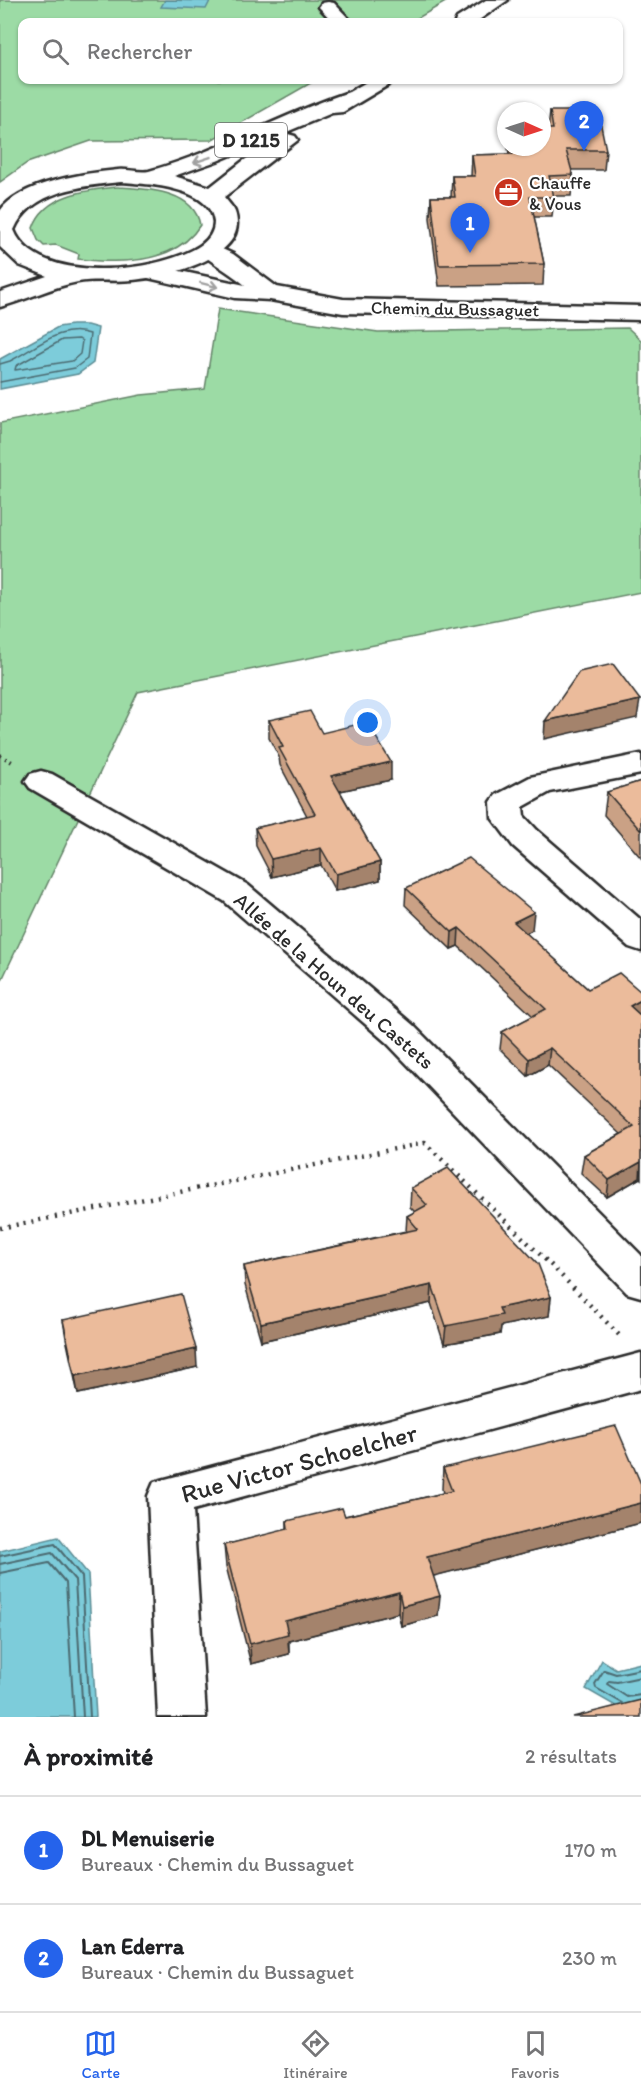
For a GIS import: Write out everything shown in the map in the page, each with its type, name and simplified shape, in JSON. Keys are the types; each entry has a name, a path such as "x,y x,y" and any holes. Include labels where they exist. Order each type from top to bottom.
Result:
{"main road":[{"path":"470,18 499,0"},
{"path":"328,7 339,18"},
{"name":"D 1215","path":"211,197 250,165 376,84"},
{"name":"D 1215","path":"148,177 210,157 353,97"},
{"path":"121,176 148,177 185,185 211,197 222,207 227,218 224,233 209,250 185,262 152,272 122,275 80,274 51,269 5,253 3,230 11,211 38,193 80,180 121,176"},
{"path":"209,250 227,257 233,266 270,293"},
{"name":"Chemin du Bussaguet","path":"152,272 235,291 270,293 343,306 641,313"},
{"path":"0,300 80,274"},
{"path":"641,764 541,784 507,802 508,818 525,838 641,939"},
{"name":"Allée de la Houn deu Castets","path":"40,781 236,893 400,1034 641,1281"},
{"name":"Rue Victor Schoelcher","path":"182,1717 170,1496 633,1356"}],"path":[{"path":"0,1228 425,1143 554,1268 633,1356"}],"green space":[{"path":"0,0 449,0 418,18 18,18 18,84 309,84 211,140 91,141 27,163 0,182"},
{"path":"118,187 155,191 179,198 196,213 200,225 190,238 177,247 162,254 128,261 78,259 79,254 56,245 44,246 38,240 33,228 47,208 57,201 80,192"},
{"path":"218,309 378,332 628,328 641,340 641,592 138,692 0,984 0,423 141,395 205,389"}],"water":[{"path":"165,0 210,1 206,9 161,7"},
{"path":"72,325 98,328 93,363 78,374 0,389 0,359 58,327"},
{"path":"58,1537 88,1574 96,1717 0,1717 0,1551"},
{"path":"602,1660 616,1669 641,1663 641,1708 626,1712 586,1689"}],"building":[{"path":"551,111 598,111 606,150 566,150 573,175 549,176 554,197 530,197 544,264 439,265 431,197 455,197 452,176 475,176 472,155 551,156 551,129 553,129"},
{"path":"613,664 640,700 545,721 579,672"},
{"path":"310,711 322,733 367,722 391,762 331,776 380,862 336,874 321,848 271,859 255,828 315,814 279,748 283,747 269,720"},
{"path":"641,781 641,831 607,792"},
{"path":"469,858 534,912 514,922 588,989 619,973 641,992 641,1000 630,1006 641,1016 641,1162 609,1180 584,1155 634,1127 550,1048 529,1059 502,1032 546,1009 459,928 452,932 406,888"},
{"path":"448,1168 538,1264 551,1297 499,1308 502,1315 446,1326 432,1285 261,1323 244,1266 418,1229 407,1216 427,1205 411,1188"},
{"path":"181,1294 196,1349 75,1376 63,1320"},
{"path":"616,1426 641,1484 641,1503 427,1557 440,1596 402,1606 399,1592 285,1621 288,1634 250,1644 224,1545 288,1529 287,1521 342,1508 345,1516 452,1491 443,1468"},
{"path":"641,1700 641,1717 573,1717"}],"place":[{"name":"Lan Ederra","path":"584,151"},
{"name":"Chauffe & Vous","path":"508,193"},
{"name":"DL Menuiserie","path":"470,253"}]}
